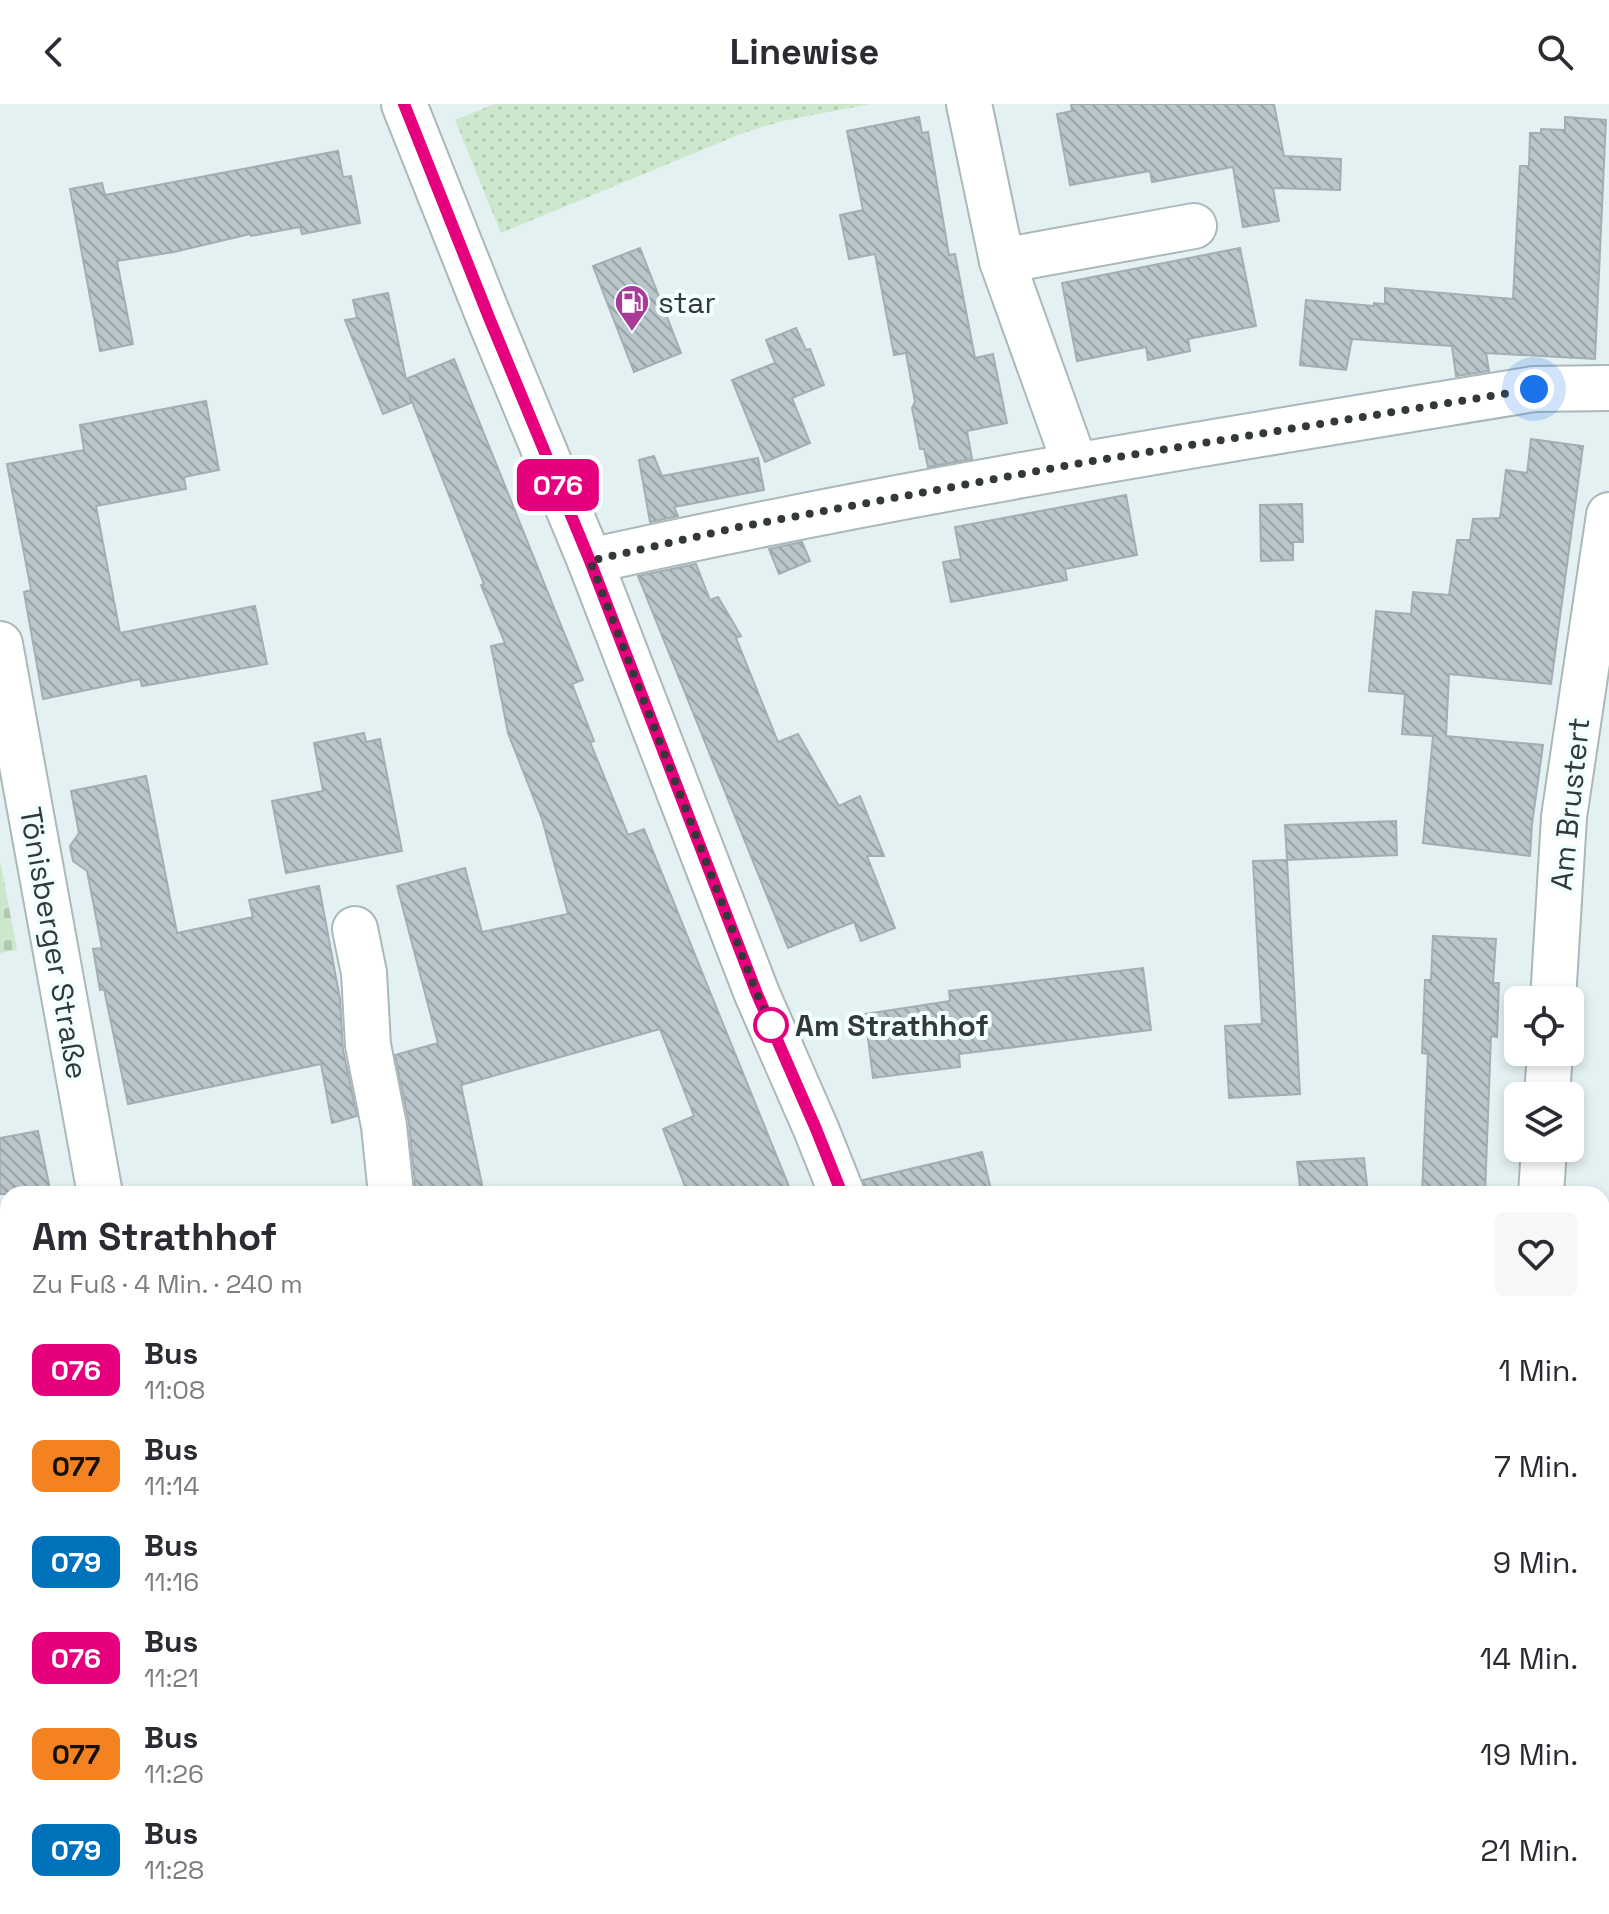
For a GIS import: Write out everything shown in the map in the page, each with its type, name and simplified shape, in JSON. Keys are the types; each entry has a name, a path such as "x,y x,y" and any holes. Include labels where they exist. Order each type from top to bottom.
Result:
{"street":[{"path":"404,104 590,561 757,994 839,1186"},
{"path":"969,104 1002,261 1075,464"},
{"path":"1002,261 1194,226"},
{"path":"590,561 739,527 1075,464 1534,389 1609,388"},
{"name":"Am Brustert","path":"1554,986 1564,817 1609,515"},
{"name":"Tönisberger Straße","path":"0,644 99,1186"},
{"path":"355,929 364,973 368,1045 384,1126 390,1186"},
{"path":"1542,1186 1543,1162"}],"green space":[{"path":"495,104 870,104 782,121 743,133 501,233 455,120"},
{"path":"0,860 17,950 0,953"}],"building":[{"path":"1071,104 1274,104 1284,156 1341,159 1340,190 1273,188 1279,221 1243,227 1233,167 1152,182 1150,171 1070,185 1057,114 1072,111"},
{"path":"919,117 922,133 928,132 949,255 955,254 975,358 993,354 1007,423 967,431 972,459 928,467 924,449 920,449 912,408 915,402 906,353 894,355 875,254 849,259 840,215 863,210 847,131"},
{"path":"1565,117 1606,120 1595,359 1486,353 1489,371 1456,376 1452,346 1352,339 1346,370 1300,365 1306,300 1374,306 1374,303 1385,304 1385,288 1513,299 1520,166 1529,166 1530,133 1541,133 1541,129 1565,130"},
{"path":"338,151 343,177 351,176 360,223 302,234 300,227 250,234 174,252 117,261 133,344 100,351 70,189 102,183 105,195"},
{"path":"640,248 681,353 634,372 593,266"},
{"path":"1240,248 1256,326 1188,339 1190,351 1148,360 1146,347 1077,361 1062,283"},
{"path":"388,293 406,379 454,359 583,680 572,684 594,741 590,742 628,835 644,829 789,1186 685,1186 663,1129 694,1116 660,1029 461,1085 482,1186 415,1186 409,1123 395,1055 438,1043 397,886 465,868 482,932 568,914 542,819 508,733 491,646 505,643 409,394 411,403 383,414 345,320 357,318 353,300"},
{"path":"796,328 806,350 810,349 824,385 792,398 810,443 765,462 732,380 775,363 766,340"},
{"path":"206,401 219,470 184,477 186,489 96,506 120,633 255,606 267,664 142,686 140,679 43,699 24,592 31,590 7,464 84,450 80,425"},
{"path":"1531,439 1583,446 1551,684 1449,674 1446,736 1543,745 1530,856 1423,843 1433,736 1402,734 1405,694 1369,691 1376,611 1411,614 1413,592 1449,595 1457,540 1470,540 1473,519 1500,518 1506,470 1527,473"},
{"path":"654,456 662,476 758,458 764,490 674,507 678,516 650,522 639,460"},
{"path":"1126,495 1137,555 1065,569 1067,580 951,602 943,562 961,559 955,527"},
{"path":"1302,504 1303,542 1293,542 1293,560 1261,561 1260,505"},
{"path":"802,542 810,561 779,574 769,549"},
{"path":"696,564 710,600 718,597 741,636 736,638 778,742 798,734 839,806 860,796 884,856 867,856 895,928 861,941 854,922 788,948 638,576"},
{"path":"364,733 366,742 380,739 402,851 286,873 272,801 323,791 314,743"},
{"path":"146,776 177,933 253,917 249,900 319,886 340,999 343,1050 357,1116 332,1123 321,1064 128,1104 104,989 100,990 93,949 102,948 87,871 73,861 70,846 79,833 71,791"},
{"path":"1396,821 1397,855 1287,860 1285,825"},
{"path":"1287,860 1300,1094 1229,1098 1225,1026 1262,1024 1253,861"},
{"path":"1433,936 1496,939 1493,983 1499,983 1497,1037 1491,1036 1485,1186 1422,1186 1428,1054 1422,1053 1425,980 1431,980"},
{"path":"1143,968 1151,1030 959,1054 960,1067 873,1078 865,1014 950,1001 949,991"},
{"path":"38,1131 49,1186 0,1186 0,1138"},
{"path":"982,1152 990,1186 864,1186 863,1180"},
{"path":"1364,1158 1367,1186 1300,1186 1297,1162"}],"bus line":[{"name":"076","path":"404,104 590,561 757,994 839,1186"}],"place":[{"name":"star","path":"632,333"},
{"name":"Am Strathhof","path":"771,1025"}],"route":[{"path":"771,1025 774,1030 757,994 590,561 739,527 1075,464 1534,389"}]}
